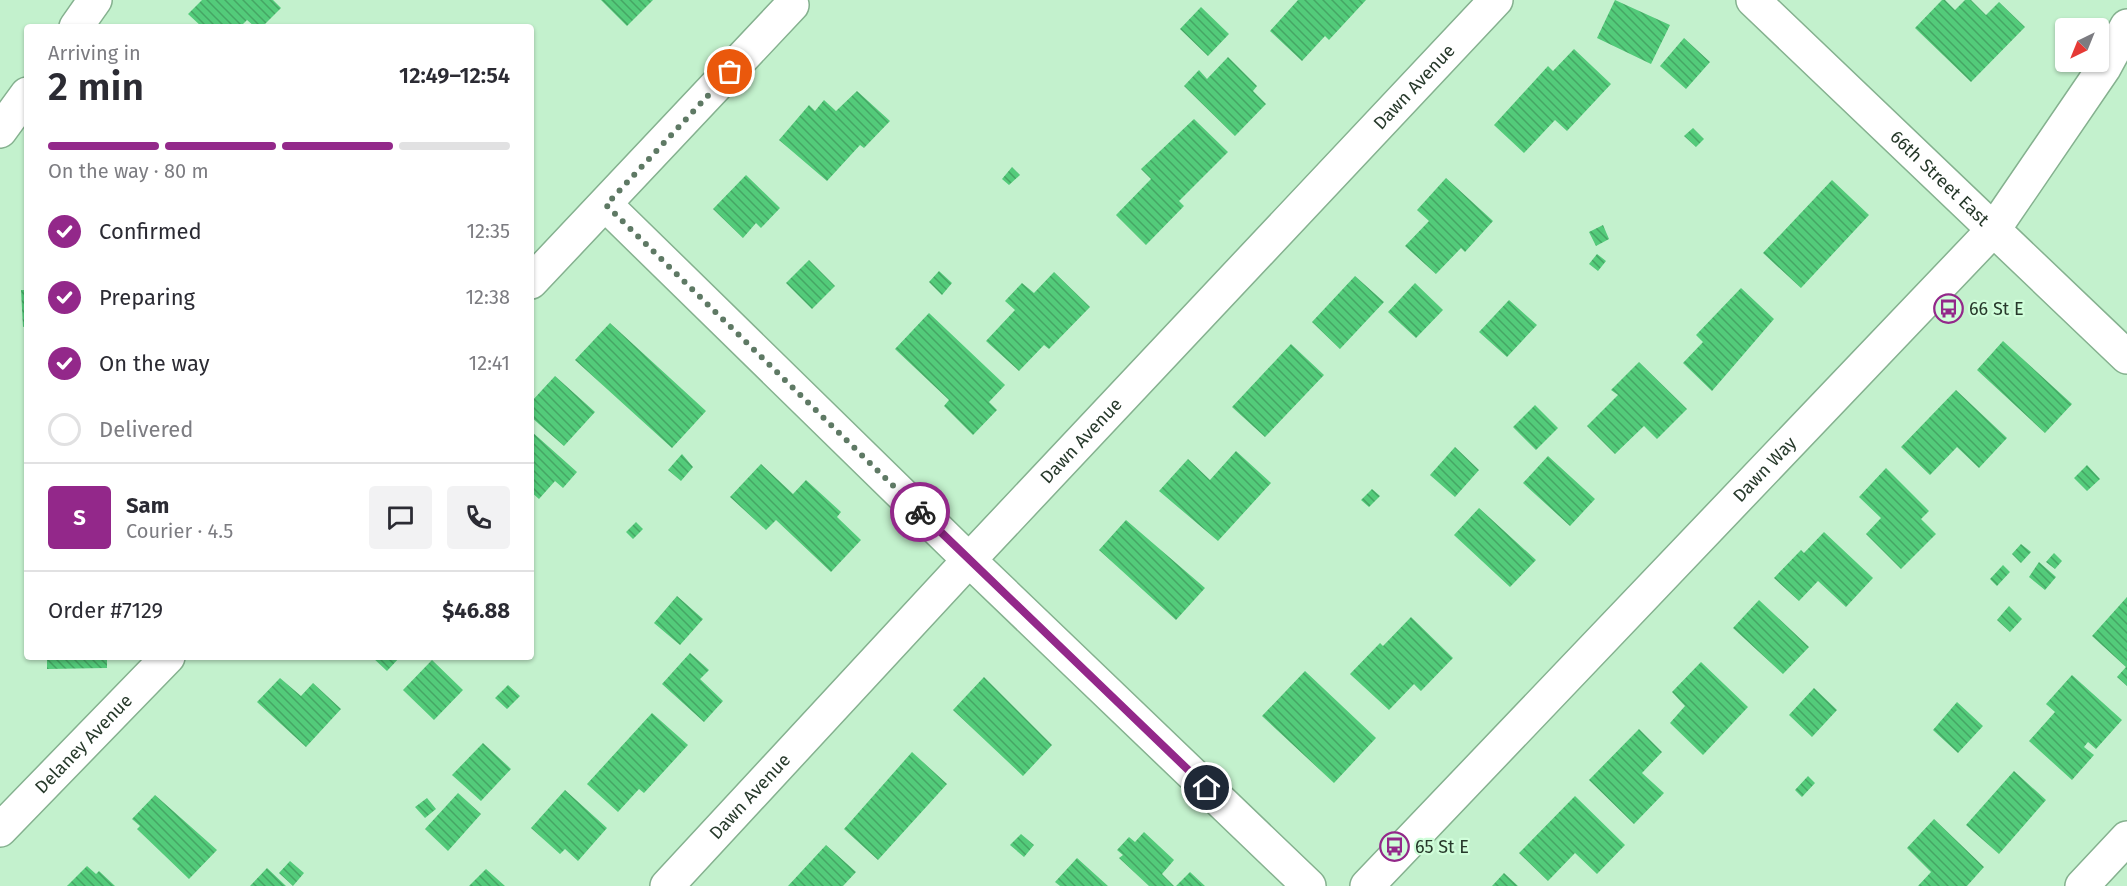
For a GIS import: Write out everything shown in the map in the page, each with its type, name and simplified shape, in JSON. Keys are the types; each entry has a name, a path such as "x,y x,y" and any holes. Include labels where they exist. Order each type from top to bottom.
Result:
{"street":[{"path":"78,24 95,0"},
{"name":"Dawn Avenue","path":"667,886 969,560 1496,0"},
{"name":"66th Street East","path":"1753,0 2127,357"},
{"path":"534,279 792,5"},
{"name":"Dawn Way","path":"1367,886 1994,229 2104,68 2127,26"},
{"path":"0,131 24,98"},
{"path":"606,205 969,560 1309,886"},
{"name":"Delaney Avenue","path":"0,830 165,660"},
{"path":"2082,886 2127,838"}],"building":[{"path":"202,0 273,0 281,8 265,24 252,24 247,20 243,24 199,24 188,14"},
{"path":"601,0 653,0 627,26"},
{"path":"1298,0 1366,0 1329,40 1325,36 1302,61 1270,31"},
{"path":"1615,0 1670,25 1651,64 1597,38"},
{"path":"1942,0 1945,0 1955,10 1965,0 1971,0 1986,15 1999,2 2025,27 1971,82 1915,28"},
{"path":"1201,7 1229,34 1208,56 1180,29"},
{"path":"1684,38 1710,62 1686,89 1660,66"},
{"path":"1574,49 1611,84 1567,131 1555,120 1524,153 1494,125 1548,66 1553,71"},
{"path":"1228,57 1257,86 1253,91 1266,104 1235,136 1184,86 1199,70 1207,79"},
{"path":"857,91 890,121 864,148 860,145 827,181 779,140 809,105 815,111 824,100 836,111"},
{"path":"1194,119 1228,152 1179,201 1184,206 1146,245 1116,215 1151,179 1141,169"},
{"path":"1693,128 1704,139 1696,147 1684,136"},
{"path":"1012,167 1020,175 1009,185 1002,179"},
{"path":"746,175 780,208 761,228 756,223 743,238 713,209"},
{"path":"1446,178 1493,221 1465,252 1461,248 1436,274 1405,246 1429,221 1417,210"},
{"path":"1832,180 1869,215 1801,288 1763,253"},
{"path":"1603,225 1609,239 1596,246 1589,232"},
{"path":"1597,254 1606,261 1598,271 1589,264"},
{"path":"809,260 835,286 812,309 786,283"},
{"path":"939,271 952,283 942,295 929,282"},
{"path":"1054,272 1090,307 1049,349 1044,345 1019,371 986,341 1015,310 1005,301 1022,283 1034,293"},
{"path":"1355,276 1384,302 1340,349 1312,322"},
{"path":"1415,283 1443,310 1416,338 1388,312"},
{"path":"1741,288 1774,319 1712,391 1683,363 1703,342 1696,335"},
{"path":"21,290 24,290 23,327"},
{"path":"1509,300 1537,325 1507,357 1479,332"},
{"path":"929,313 1005,385 989,402 997,410 973,435 944,406 949,400 895,349"},
{"path":"610,323 706,411 672,448 575,360"},
{"path":"2003,341 2072,404 2045,433 1977,370"},
{"path":"1291,344 1324,375 1265,437 1232,407"},
{"path":"1639,362 1687,409 1657,439 1644,426 1615,454 1587,426 1618,395 1611,390"},
{"path":"555,376 595,412 564,446 534,420 534,399"},
{"path":"1956,390 2007,438 1979,468 1957,447 1930,475 1901,447"},
{"path":"1535,405 1558,428 1536,450 1513,427"},
{"path":"534,434 577,472 563,488 555,481 539,499 534,495"},
{"path":"1455,447 1479,470 1455,497 1430,475"},
{"path":"1236,451 1271,483 1218,541 1159,491 1188,459 1210,480"},
{"path":"682,454 693,467 681,481 668,470"},
{"path":"1548,456 1595,499 1570,526 1523,483"},
{"path":"761,464 793,494 806,480 841,512 837,517 861,540 831,572 776,520 766,530 730,497"},
{"path":"2087,465 2100,479 2087,491 2074,478"},
{"path":"1886,468 1929,511 1921,519 1936,534 1901,569 1866,534 1881,518 1859,497"},
{"path":"1372,489 1380,496 1369,507 1361,500"},
{"path":"1479,508 1536,560 1510,587 1454,535"},
{"path":"1126,520 1205,588 1176,620 1099,550"},
{"path":"636,522 643,529 633,539 626,532"},
{"path":"1824,532 1873,578 1846,607 1818,581 1799,601 1774,578 1801,550 1804,553"},
{"path":"2021,544 2031,552 2021,563 2012,554"},
{"path":"2054,553 2062,561 2055,569 2046,562"},
{"path":"2039,562 2056,577 2045,590 2029,577"},
{"path":"2003,565 2010,572 1997,586 1990,579"},
{"path":"677,596 703,619 680,645 654,623"},
{"path":"2127,597 2127,686 2117,677 2126,667 2092,636"},
{"path":"1759,600 1809,647 1783,674 1733,628"},
{"path":"2009,606 2022,619 2010,632 1997,620"},
{"path":"1411,617 1453,658 1421,691 1414,684 1389,710 1350,674 1380,643 1383,646"},
{"path":"690,653 709,670 700,679 723,701 704,722 662,684"},
{"path":"47,660 107,660 107,668 47,669"},
{"path":"375,660 397,660 387,671"},
{"path":"432,660 463,690 434,720 403,690"},
{"path":"1701,662 1748,707 1703,755 1670,723 1685,706 1672,692"},
{"path":"1305,671 1376,738 1334,783 1262,716"},
{"path":"2072,675 2122,720 2096,749 2088,742 2084,747 2094,755 2072,780 2029,741 2055,712 2046,704"},
{"path":"984,677 1052,745 1023,776 953,710"},
{"path":"280,678 301,696 313,683 341,709 306,747 257,702"},
{"path":"508,685 520,696 507,709 495,698"},
{"path":"1814,688 1837,710 1812,737 1789,715"},
{"path":"1957,702 1983,726 1958,753 1933,730"},
{"path":"652,713 688,745 644,793 639,789 618,812 587,784"},
{"path":"1639,729 1662,752 1642,773 1664,793 1634,824 1589,780"},
{"path":"483,743 511,769 481,801 452,775"},
{"path":"912,752 947,784 878,860 844,829"},
{"path":"2014,771 2046,800 1999,854 1966,825"},
{"path":"1808,776 1815,783 1802,797 1795,790"},
{"path":"565,790 607,828 578,861 565,849 560,854 531,828"},
{"path":"458,793 481,814 448,851 425,829"},
{"path":"155,795 217,850 189,879 137,829 140,826 132,819"},
{"path":"1575,796 1625,845 1597,874 1575,853 1548,881 1519,853"},
{"path":"427,798 436,809 425,818 415,807"},
{"path":"1934,819 1984,867 1967,886 1918,886 1931,872 1907,848"},
{"path":"1144,832 1174,860 1162,874 1174,886 1149,886 1119,858 1123,855 1117,850 1129,837 1135,842"},
{"path":"1021,834 1034,845 1024,857 1010,845"},
{"path":"826,845 856,872 843,886 788,886"},
{"path":"1077,858 1108,886 1060,886 1055,882"},
{"path":"290,861 304,873 293,886 279,873"},
{"path":"87,866 96,874 99,871 115,886 67,886"},
{"path":"267,868 286,886 250,886"},
{"path":"486,869 505,886 469,886"},
{"path":"1190,872 1205,886 1176,886"},
{"path":"1504,873 1518,886 1492,886"}],"way so far":[{"path":"730,72 606,205 920,512"}],"place":[{"name":"66 St E","path":"1948,309"},
{"name":"65 St E","path":"1394,847"}],"route":[{"path":"920,512 1207,788"}]}
